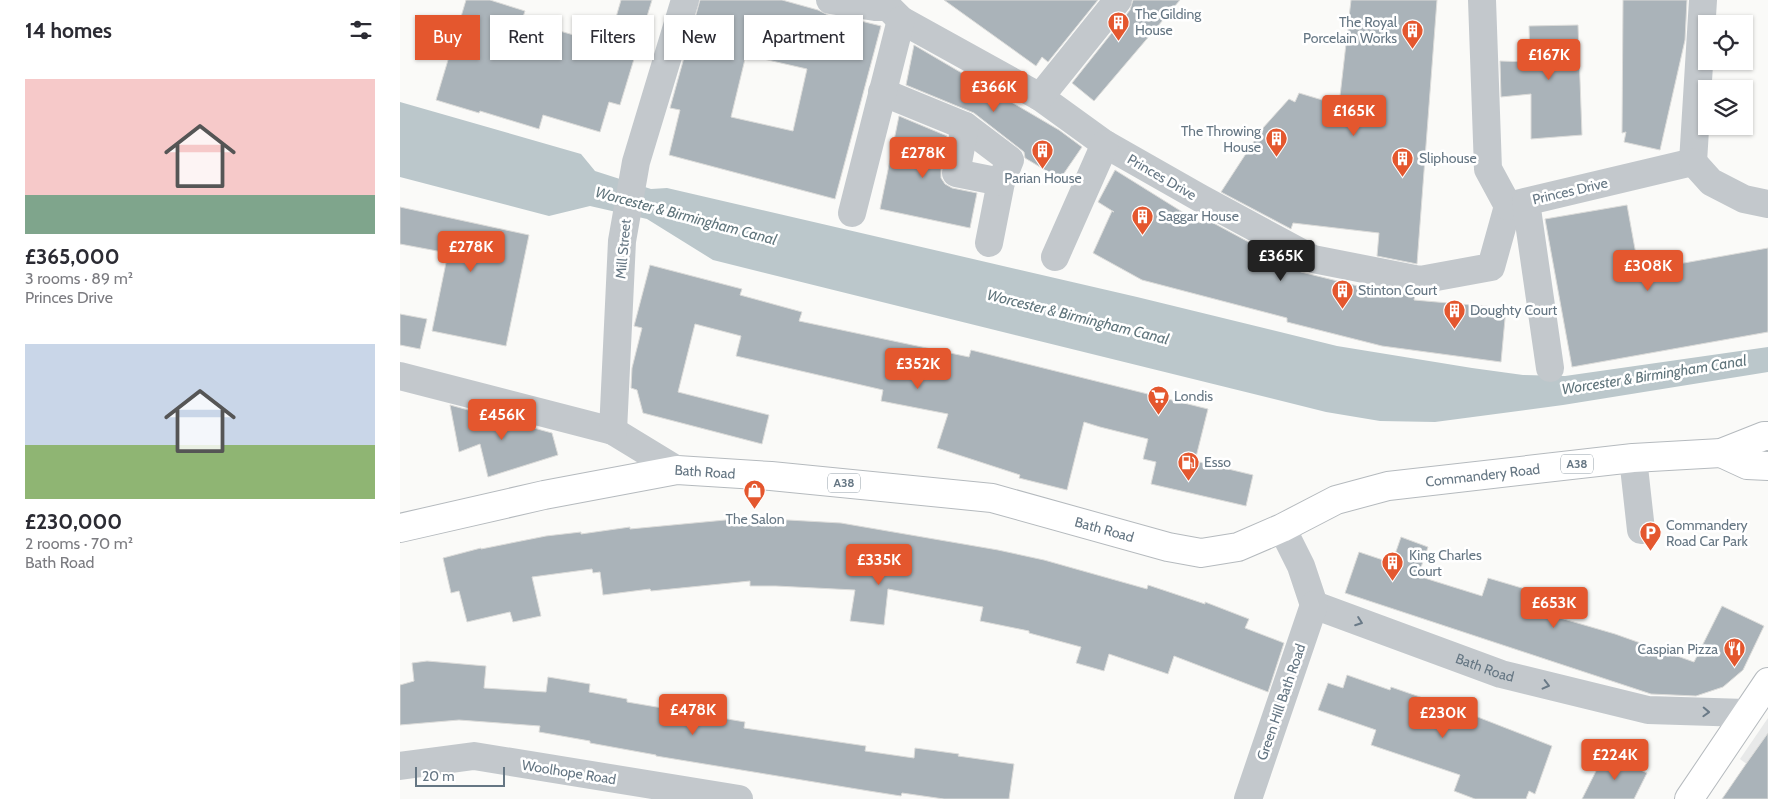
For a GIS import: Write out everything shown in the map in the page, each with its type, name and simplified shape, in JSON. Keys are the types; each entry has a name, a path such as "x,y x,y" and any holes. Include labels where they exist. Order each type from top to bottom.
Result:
{"main road":[{"name":"Commandery Road","path":"1282,528 1336,500 1388,486 1633,458 1721,453 1768,436"},
{"name":"Commandery Road","path":"1721,453 1748,466 1768,466"},
{"name":"Bath Road","path":"400,528 544,495 677,470 771,476 992,498 1168,546 1201,553 1238,547 1282,528"},
{"path":"1690,799 1768,682"}],"street":[{"name":"Mill Street","path":"613,431 622,241 636,162 685,0"},
{"name":"Princes Drive","path":"830,0 876,4 888,7 901,20 1040,97 1105,144 1208,203 1313,259 1420,280 1491,267 1517,204 1693,162"},
{"path":"1040,97 1118,0"},
{"path":"1482,0 1488,169 1517,204 1550,368"},
{"path":"1703,0 1693,162 1711,182 1744,199 1768,204"},
{"path":"852,213 901,20"},
{"path":"882,92 964,126 1010,160 1001,182 989,242"},
{"path":"964,126 956,173 1001,182"},
{"path":"1055,257 1105,144"},
{"path":"400,376 613,431 677,470"},
{"path":"1633,458 1641,530"},
{"path":"1282,528 1301,566 1314,605"},
{"name":"Bath Road","path":"1314,605 1500,674 1648,710 1746,714"},
{"name":"Green Hill Bath Road","path":"1248,799 1314,605"},
{"name":"Woolhope Road","path":"400,766 474,756 739,799"}],"shaded area":[{"path":"1768,718 1768,780 1740,759"}],"water":[{"name":"Worcester & Birmingham Canal","path":"400,102 581,154 595,171 651,189 667,188 1137,297 1337,346 1523,375 1565,376 1768,347 1768,372 1563,405 1435,422 1380,421 1326,412 713,260 647,219 590,206 549,216 400,177"}],"building":[{"path":"466,0 490,0 525,11 524,15 490,15 490,60 562,60 562,32 572,35 572,60 634,60 620,105 609,102 600,132 543,115 539,129 436,100 448,60 480,60 480,15 462,15"},
{"path":"621,0 652,0 647,15 617,15"},
{"path":"700,0 782,0 818,10 828,15 744,15 745,60 731,117 793,131 807,69 768,60 863,60 863,22 881,26 835,199 669,155 680,110 670,108 683,60 734,60 734,15 696,15"},
{"path":"944,0 1098,0 1048,62 1042,57 1036,66"},
{"name":"The Gilding House","path":"1133,0 1180,0 1094,101 1072,83 1130,10"},
{"path":"1351,0 1437,0 1417,264 1377,256 1379,233 1293,223 1291,229 1221,192 1262,129 1289,99 1295,102 1299,93 1339,105"},
{"path":"1623,0 1687,0 1685,40 1660,150 1624,142 1626,132 1622,133"},
{"path":"1578,25 1582,135 1531,139 1531,94 1501,97 1500,61 1530,62 1529,26"},
{"path":"914,45 1059,130 1082,147 1060,179 1025,158 1024,152 974,113 906,85"},
{"path":"899,116 947,136 941,178 945,184 952,188 977,193 970,228 880,209"},
{"path":"1115,170 1200,223 1204,218 1301,272 1374,290 1374,287 1415,295 1414,300 1506,308 1501,362 1382,346 1287,322 1287,318 1142,280 1093,253 1112,211 1114,212 1098,202"},
{"path":"1627,205 1639,271 1768,248 1768,332 1572,367 1545,219"},
{"path":"400,207 529,235 506,346 432,331 448,253 400,244"},
{"path":"650,265 742,289 740,295 802,312 799,321 969,357 971,350 1208,409 1195,461 1253,475 1246,506 1151,484 1156,462 1143,459 1148,439 1084,422 1067,490 1019,478 1020,475 937,448 948,414 881,401 883,390 736,356 741,336 695,324 678,392 769,415 762,444 643,413 637,390 631,388 632,368 642,328 634,326"},
{"path":"400,314 427,319 420,349 400,345"},
{"path":"450,405 552,433 558,455 488,477 480,444 459,452"},
{"path":"736,519 841,523 998,550 1044,560 1147,589 1148,585 1205,604 1205,602 1249,619 1245,628 1284,643 1268,692 1174,656 1168,674 1109,654 1104,671 1076,663 1081,647 1029,633 1029,631 980,621 983,607 888,589 884,625 850,621 855,590 750,586 750,581 651,591 650,589 603,595 600,572 593,573 592,569 532,577 541,616 513,622 510,612 467,622 459,591 451,593 443,558 481,548 546,536"},
{"path":"1401,537 1428,547 1418,576 1482,596 1488,578 1532,591 1526,608 1615,634 1694,662 1722,606 1764,626 1743,670 1723,687 1696,696 1651,694 1345,593 1359,552 1392,563"},
{"path":"427,661 486,666 484,688 546,692 548,677 590,684 589,692 627,699 627,702 745,722 744,728 866,746 865,751 914,758 915,748 1014,764 1009,799 944,799 902,793 901,796 656,756 539,732 540,726 459,720 400,725 400,685 414,681 412,663"},
{"path":"1347,675 1390,690 1391,687 1475,716 1552,746 1535,794 1529,791 1526,799 1475,799 1454,791 1460,775 1371,745 1376,730 1318,710 1328,683 1343,688"},
{"path":"1768,733 1768,799 1722,799 1746,764"},
{"path":"1605,753 1647,773 1634,799 1582,799"}],"place":[{"name":"The Gilding House","path":"1119,41"},
{"name":"The Royal Porcelain Works","path":"1413,49"},
{"name":"The Throwing House","path":"1277,158"},
{"name":"Parian House","path":"1043,169"},
{"name":"Sliphouse","path":"1403,177"},
{"name":"Saggar House","path":"1142,235"},
{"name":"Stinton Court","path":"1342,309"},
{"name":"Doughty Court","path":"1454,329"},
{"name":"Londis","path":"1158,415"},
{"name":"Esso","path":"1188,481"},
{"name":"The Salon","path":"755,510"},
{"name":"Commandery Road Car Park","path":"1650,552"},
{"name":"King Charles Court","path":"1393,582"},
{"name":"Caspian Pizza","path":"1734,668"}]}
